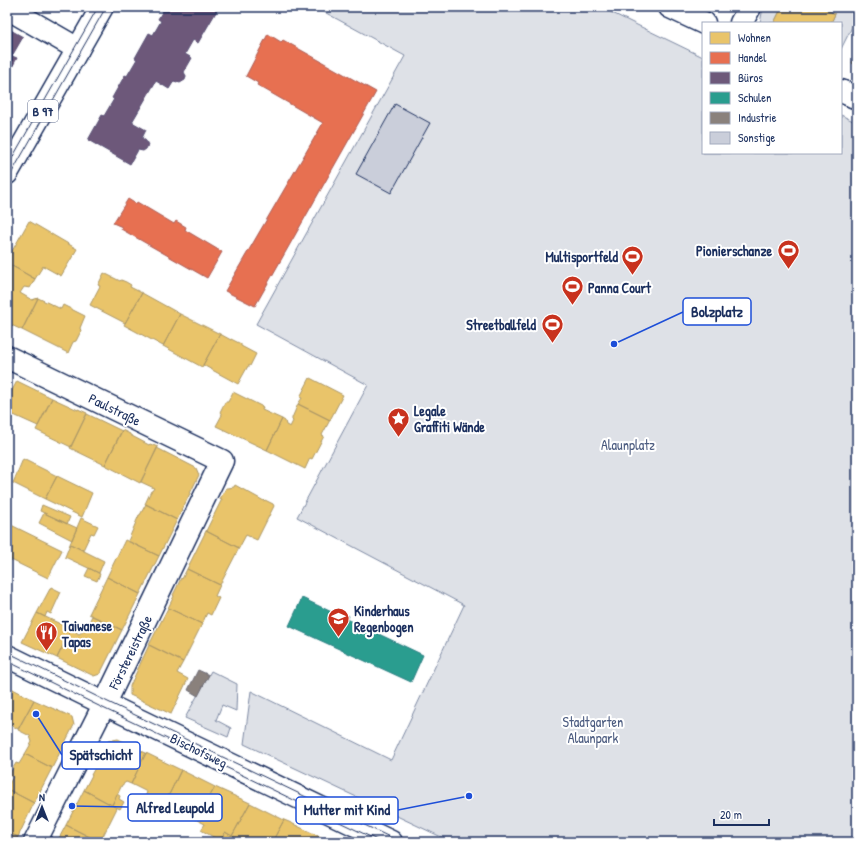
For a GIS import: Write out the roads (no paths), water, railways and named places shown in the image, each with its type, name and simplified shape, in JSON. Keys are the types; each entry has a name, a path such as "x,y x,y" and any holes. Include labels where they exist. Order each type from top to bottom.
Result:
{"street":[{"name":"B 97","path":"7,173 102,7"},
{"path":"670,7 702,22"},
{"path":"742,22 750,7"},
{"path":"7,8 78,49"},
{"path":"842,91 857,98"},
{"name":"Paulstraße","path":"7,357 222,461"},
{"name":"Förstereistraße","path":"35,842 105,704 222,461"},
{"name":"Bischofsweg","path":"7,656 391,842"}],"tram line":[{"path":"7,167 98,7"},
{"path":"7,181 106,7"},
{"path":"7,652 400,842"},
{"path":"7,661 381,842"}],"place":[{"name":"Pionierschanze","path":"788,270"},
{"name":"Multisportfeld","path":"633,276"},
{"name":"Panna Court","path":"572,306"},
{"name":"Streetballfeld","path":"552,344"},
{"name":"Bolzplatz","path":"614,344"},
{"name":"Legale Graffiti Wände","path":"399,438"},
{"name":"Kinderhaus Regenbogen","path":"339,638"},
{"name":"Taiwanese Tapas","path":"46,652"},
{"name":"Spätschicht","path":"36,714"},
{"name":"Mutter mit Kind","path":"469,796"},
{"name":"Alfred Leupold","path":"72,806"}],"park label":[{"name":"Alaunplatz","path":"628,444"},
{"name":"Stadtgarten Alaunpark","path":"593,730"}]}
